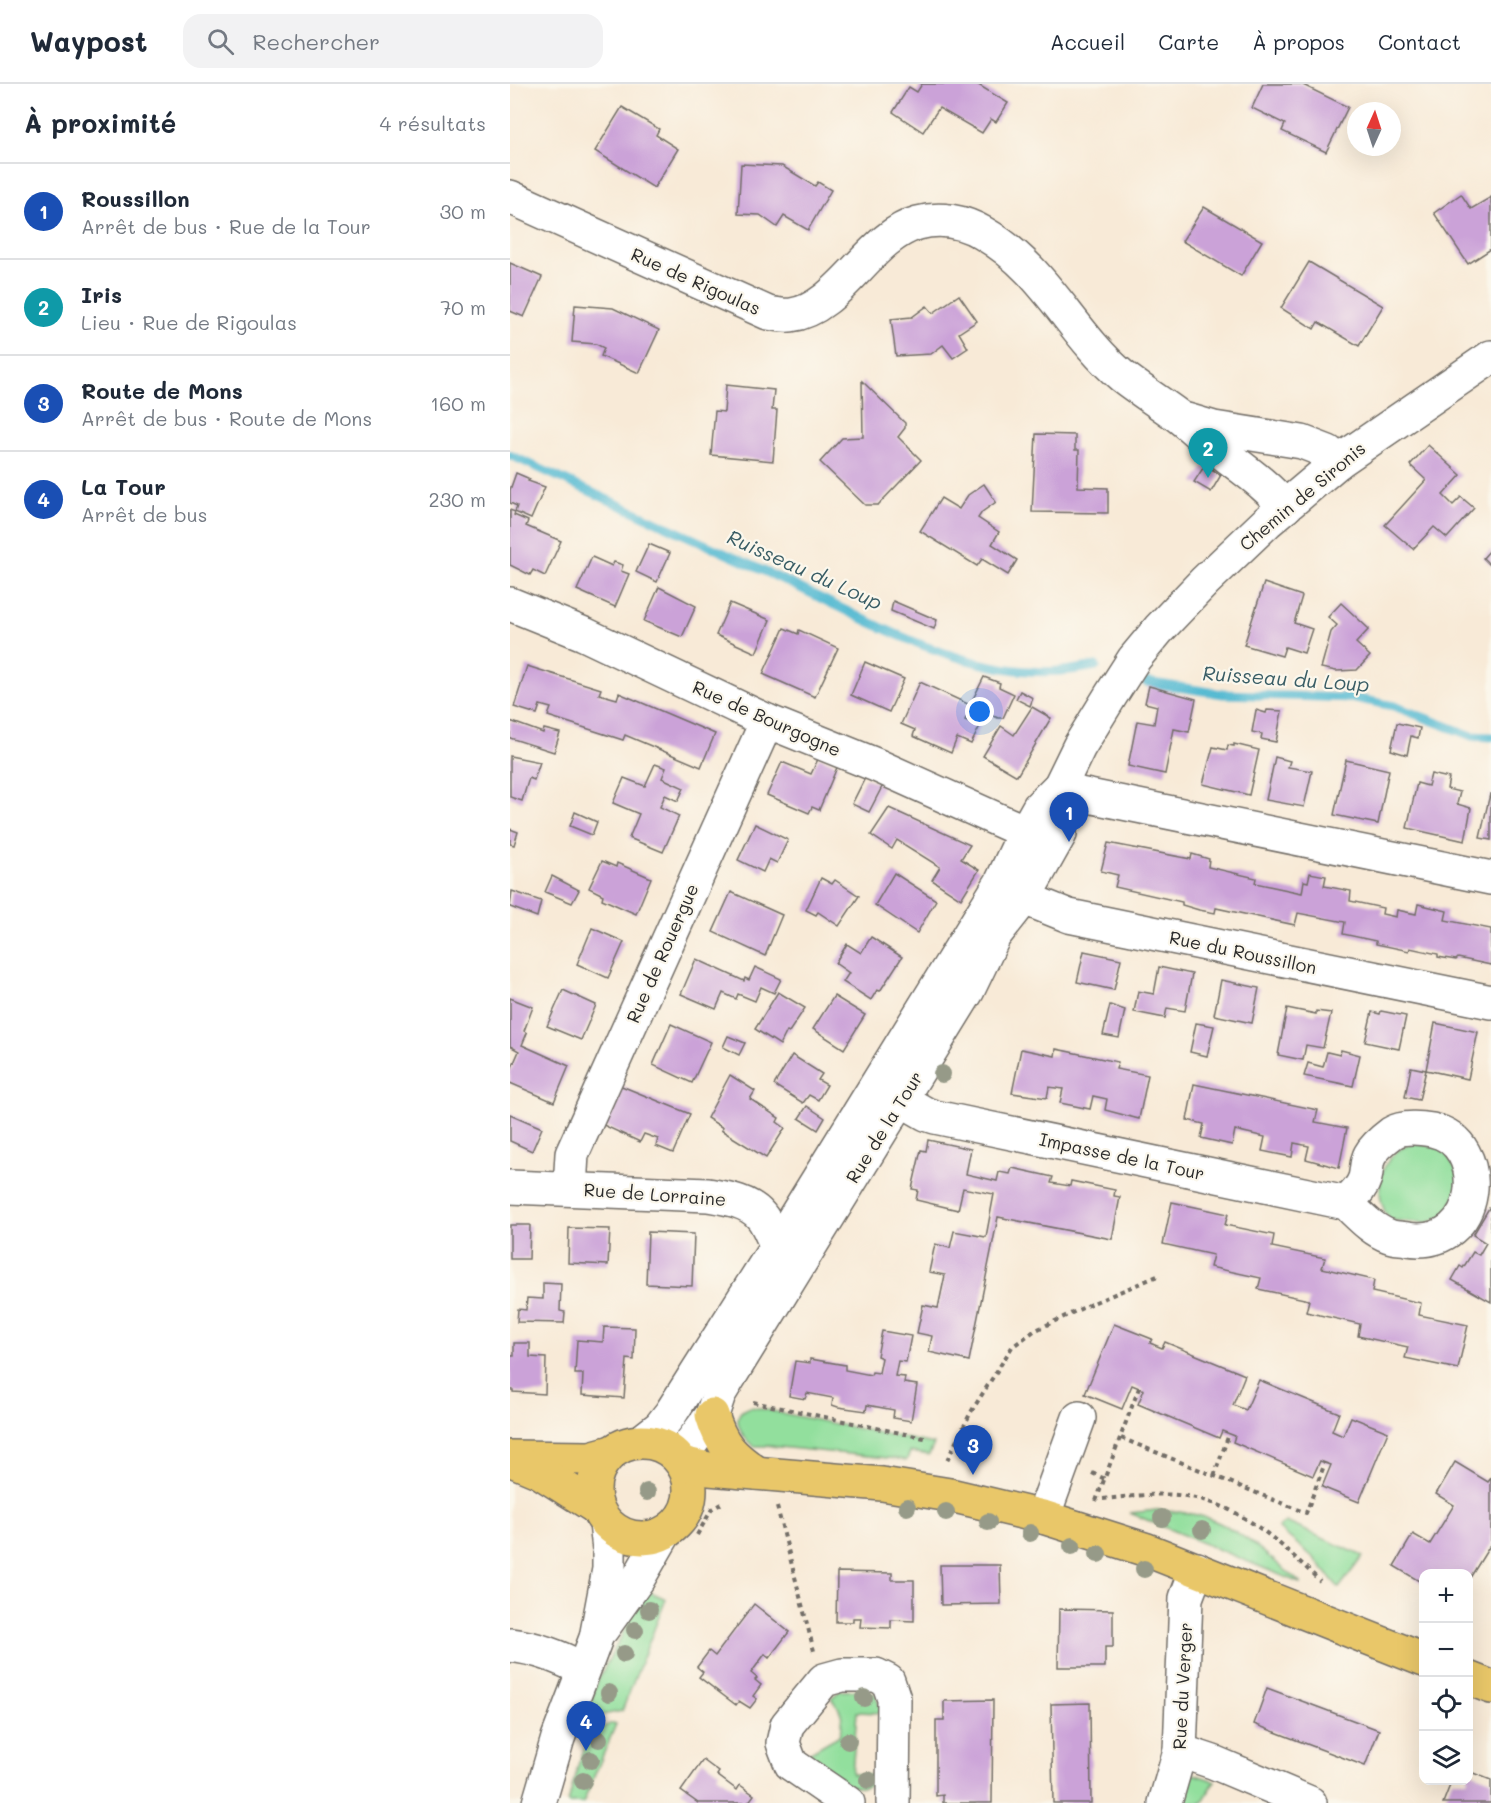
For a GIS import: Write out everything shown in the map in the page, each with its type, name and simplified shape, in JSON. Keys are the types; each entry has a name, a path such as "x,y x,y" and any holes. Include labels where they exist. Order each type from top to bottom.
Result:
{"main road":[{"path":"712,1415 725,1445 737,1459 770,1484"},
{"path":"510,1458 590,1458 627,1447 656,1444 669,1449 681,1461 689,1479 690,1496 681,1529"},
{"path":"602,1516 594,1493 595,1478 602,1463 627,1447"},
{"path":"510,1458 540,1472 602,1516 619,1532 633,1538 649,1538 681,1529 713,1494 737,1484 882,1484 950,1495 1043,1517 1105,1535 1197,1569 1419,1658"},
{"path":"681,1461 770,1484"},
{"path":"1473,1680 1491,1687"}],"street":[{"name":"Rue de Rigoulas","path":"510,197 768,313 790,315 812,308 830,294 892,235 916,224 937,220 960,222 983,232 1013,253 1045,285 1094,347 1122,375 1180,417 1260,481 1285,507"},
{"name":"Chemin de Sironis","path":"1134,659 1205,581 1285,507 1338,462 1489,363"},
{"name":"Rue de Rigoulas","path":"1180,417 1214,428 1302,442 1328,452 1338,462"},
{"name":"Rue de Bourgogne","path":"510,604 584,634 766,721 876,765 1025,832"},
{"name":"Rue de la Tour","path":"681,1461 712,1415 719,1394 968,990 1013,891 1025,832 1038,807 1060,786 1079,747 1134,659"},
{"name":"Rue de Rouergue","path":"570,1188 572,1154 766,721"},
{"name":"Rue de la Tour","path":"627,1447 660,1427 671,1413 777,1246 1013,891 1060,834 1060,786"},
{"path":"1060,786 1079,794 1491,878"},
{"name":"Rue du Roussillon","path":"1013,891 1070,916 1491,1002"},
{"name":"Impasse de la Tour","path":"900,1099 935,1117 1346,1203"},
{"name":"Rue de Lorraine","path":"510,1187 708,1195 735,1200 755,1210 762,1217 777,1246"},
{"path":"1043,1517 1079,1418"},
{"path":"539,1803 558,1738 596,1638 609,1569 609,1549 602,1516"},
{"path":"596,1638 638,1580 681,1529"},
{"name":"Rue du Verger","path":"1165,1803 1180,1751 1186,1598 1197,1569"},
{"path":"510,1645 532,1648 583,1669"},
{"path":"848,1803 791,1764 783,1743 787,1725 824,1680 842,1675 876,1675 888,1682 894,1699 893,1803"},
{"path":"1180,1751 1213,1762 1310,1803"}],"path":[{"path":"946,1462 971,1412 1012,1347 1034,1331 1160,1275"},
{"path":"1139,1388 1096,1500 1175,1495 1200,1499 1226,1508 1285,1546 1331,1592 1334,1624"},
{"path":"749,1401 929,1439"},
{"path":"1214,1476 1229,1434"},
{"path":"1121,1438 1306,1513 1325,1463"},
{"path":"770,1484 813,1647 824,1680"},
{"path":"681,1529 730,1499"}],"green space":[{"path":"1415,1143 1444,1149 1462,1180 1449,1214 1426,1223 1390,1220 1381,1197 1382,1174 1386,1163 1394,1154 1403,1147"},
{"path":"751,1407 934,1444 929,1455 910,1452 907,1460 753,1446 738,1425 740,1414"},
{"path":"1157,1510 1195,1514 1220,1523 1245,1538 1302,1584 1130,1513"},
{"path":"1286,1522 1363,1556 1339,1588 1314,1558 1278,1528"},
{"path":"646,1590 666,1599 622,1711 602,1715 578,1736 599,1678"},
{"path":"863,1690 875,1694 881,1713 857,1712 852,1774 876,1776 875,1783 857,1787 833,1777 811,1760 807,1754 840,1735 841,1715 831,1698 840,1691"},
{"path":"610,1724 616,1724 583,1803 568,1803 577,1769 586,1747 592,1737"},
{"path":"1193,1774 1215,1781 1202,1803 1180,1803"}],"building":[{"path":"922,84 977,84 1008,103 996,122 991,119 982,133 939,108 923,132 893,112 909,87 917,92"},
{"path":"1263,84 1301,84 1347,107 1326,152 1282,131 1285,124 1252,108"},
{"path":"622,107 659,129 656,135 678,149 654,188 595,151"},
{"path":"741,164 782,166 815,186 818,182 831,190 808,230 784,216 777,227 760,215 738,214"},
{"path":"1461,194 1471,209 1491,197 1491,249 1468,264 1434,213"},
{"path":"1204,207 1262,241 1241,276 1182,241"},
{"path":"1309,262 1383,306 1359,346 1318,322 1314,329 1281,308"},
{"path":"510,263 542,277 524,317 510,311"},
{"path":"959,295 977,321 959,333 968,348 953,358 943,345 931,354 896,356 891,319 912,317 927,306 933,313"},
{"path":"575,305 613,308 659,330 639,373 601,356 604,348 596,344 572,342"},
{"path":"862,381 905,423 905,428 898,437 921,460 878,505 865,505 820,462 842,438 863,437"},
{"path":"726,385 774,390 772,410 777,410 773,461 711,455 715,411 724,412"},
{"path":"1036,434 1075,435 1075,450 1079,450 1078,487 1108,488 1108,513 1032,512"},
{"path":"1428,445 1461,475 1443,495 1453,505 1461,497 1474,508 1447,538 1434,527 1413,549 1385,525 1426,480 1410,465"},
{"path":"1205,465 1221,475 1211,492 1194,482"},
{"path":"516,473 530,479 528,481 545,487 531,519 515,512 517,506 510,503 510,490"},
{"path":"984,484 996,502 982,512 978,518 999,532 992,544 1017,560 1008,575 982,559 977,566 920,531 941,498 959,509 968,495"},
{"path":"510,510 515,512 514,515 528,521 526,526 561,541 545,576 533,570 530,575 510,565"},
{"path":"649,544 670,553 657,582 636,572"},
{"path":"1491,549 1491,566 1483,558"},
{"path":"592,557 612,566 614,562 623,565 621,571 629,574 615,607 577,590"},
{"path":"1264,583 1302,596 1294,623 1312,629 1304,653 1285,647 1282,656 1244,645"},
{"path":"659,587 696,606 682,637 644,621"},
{"path":"893,601 937,620 934,629 891,611"},
{"path":"730,603 770,620 756,653 716,635"},
{"path":"1341,603 1369,629 1356,643 1370,656 1357,670 1336,671 1321,668 1331,632 1337,625 1328,617"},
{"path":"784,628 798,634 799,630 838,648 815,697 763,674"},
{"path":"865,662 904,679 889,712 851,695"},
{"path":"527,666 601,689 599,694 617,699 619,693 715,734 701,767 625,735 623,740 548,716 551,708 540,705 537,714 514,707"},
{"path":"984,677 1000,683 999,687 1014,694 1003,718 971,706 965,720 980,726 971,744 957,738 951,753 913,736 915,730 901,724 920,682 970,705"},
{"path":"1149,686 1196,699 1189,732 1174,729 1165,774 1128,766 1137,721 1154,724 1157,706 1145,703"},
{"path":"1020,691 1033,698 1030,706 1016,699"},
{"path":"1032,707 1051,718 1017,776 983,756 1001,726 1014,735"},
{"path":"1256,710 1266,713 1267,710 1282,711 1276,742 1261,739 1262,734 1252,732"},
{"path":"510,721 543,733 544,729 560,733 554,752 510,738"},
{"path":"1397,723 1420,728 1418,738 1411,736 1407,755 1391,750"},
{"path":"1234,744 1259,750 1249,795 1203,784 1213,747 1227,750 1228,745 1234,746"},
{"path":"510,756 540,762 534,780 529,778 522,801 510,797"},
{"path":"819,757 838,765 819,810 812,807 809,813 767,795 782,762 811,774"},
{"path":"1275,757 1290,761 1288,767 1312,771 1304,807 1266,800"},
{"path":"1346,760 1389,770 1378,824 1334,815"},
{"path":"655,764 666,768 662,778 684,788 678,801 665,795 660,807 679,816 663,852 629,838 639,814 613,803 624,778 645,786"},
{"path":"1431,774 1449,778 1447,789 1460,792 1457,804 1471,808 1465,841 1407,828 1417,783 1428,786"},
{"path":"865,778 883,785 869,812 852,804"},
{"path":"1491,794 1491,840 1480,838"},
{"path":"889,808 970,845 961,859 979,870 961,899 932,880 940,867 897,840 892,849 871,835"},
{"path":"575,812 597,822 592,835 570,826"},
{"path":"755,824 788,840 777,863 769,859 763,872 738,860"},
{"path":"510,829 518,832 514,845 510,844"},
{"path":"1108,843 1191,859 1192,854 1209,859 1208,867 1256,878 1255,883 1302,893 1304,881 1308,882 1310,873 1326,876 1324,886 1351,891 1350,901 1383,908 1382,914 1396,917 1397,910 1416,914 1418,904 1447,911 1445,920 1491,929 1491,965 1458,958 1456,960 1438,957 1438,954 1410,948 1409,951 1376,944 1376,941 1343,934 1345,922 1298,913 1295,925 1216,908 1215,913 1182,905 1182,902 1115,887 1118,875 1101,871"},
{"path":"602,861 616,867 617,863 651,878 636,914 602,899 603,895 589,888"},
{"path":"894,873 936,900 917,933 875,905"},
{"path":"552,876 579,890 572,903 545,892"},
{"path":"821,878 832,884 835,880 859,896 839,926 818,912 816,915 806,910"},
{"path":"512,891 541,901 537,917 510,907"},
{"path":"731,892 782,915 765,956 713,932"},
{"path":"592,928 624,942 608,978 577,964"},
{"path":"871,937 902,957 880,991 877,990 871,1000 843,982 849,973 835,963 847,944 861,953"},
{"path":"1084,951 1121,959 1114,990 1077,982"},
{"path":"696,959 744,981 745,978 749,980 755,967 781,979 774,993 761,987 755,1001 738,994 736,999 723,993 716,1009 681,994"},
{"path":"1159,967 1192,974 1185,1011 1167,1008 1165,1018 1134,1012 1138,991 1154,994"},
{"path":"1221,980 1259,988 1252,1023 1214,1015"},
{"path":"563,990 596,1005 581,1040 547,1026"},
{"path":"778,992 805,1008 789,1032 787,1031 780,1045 755,1029"},
{"path":"834,996 865,1015 844,1049 813,1029"},
{"path":"510,998 533,1007 524,1031 527,1033 522,1045 569,1066 554,1102 510,1083 510,1072 519,1051 510,1046"},
{"path":"1110,1005 1125,1010 1119,1038 1103,1035"},
{"path":"1287,1008 1316,1014 1316,1011 1331,1013 1323,1048 1306,1045 1303,1060 1278,1055"},
{"path":"1381,1011 1406,1016 1399,1049 1365,1042 1372,1012 1380,1014"},
{"path":"1196,1023 1214,1026 1207,1056 1190,1052"},
{"path":"1435,1023 1478,1032 1468,1079 1426,1070"},
{"path":"671,1024 711,1042 692,1083 653,1065"},
{"path":"728,1036 745,1043 739,1055 723,1047"},
{"path":"1021,1049 1055,1056 1056,1049 1118,1062 1116,1069 1148,1075 1139,1119 1105,1110 1107,1099 1093,1096 1090,1109 1060,1103 1063,1089 1049,1087 1047,1098 1012,1093"},
{"path":"1341,1050 1360,1055 1353,1086 1304,1076 1308,1063 1323,1067 1327,1052 1340,1055"},
{"path":"792,1055 822,1074 818,1080 827,1085 818,1100 809,1095 803,1103 774,1085"},
{"path":"1411,1067 1426,1070 1419,1100 1405,1097"},
{"path":"730,1075 755,1091 750,1099 779,1118 777,1122 785,1128 766,1158 721,1130 723,1128 707,1118"},
{"path":"1194,1084 1318,1110 1315,1122 1347,1128 1339,1168 1306,1159 1309,1146 1294,1143 1292,1157 1262,1151 1265,1137 1235,1130 1232,1145 1201,1138 1204,1124 1187,1120"},
{"path":"619,1085 690,1114 673,1153 656,1146 658,1139 644,1134 640,1142 601,1124"},
{"path":"807,1106 825,1118 818,1130 799,1118"},
{"path":"510,1114 542,1128 532,1151 510,1141"},
{"path":"928,1140 971,1149 966,1174 997,1181 999,1172 1010,1174 1012,1168 1053,1177 1051,1183 1070,1186 1071,1181 1115,1190 1114,1196 1120,1197 1112,1239 998,1217 969,1361 929,1352 932,1336 917,1333 923,1305 938,1308 945,1275 929,1272 935,1244 950,1248 954,1231 986,1237 994,1194 963,1188 958,1210 916,1200 918,1190 912,1189 921,1150 926,1151"},
{"path":"1172,1202 1228,1214 1225,1225 1274,1235 1272,1247 1325,1258 1322,1268 1374,1280 1372,1292 1421,1303 1419,1315 1468,1325 1458,1369 1405,1358 1408,1347 1358,1336 1360,1324 1306,1312 1309,1300 1258,1289 1261,1278 1210,1267 1213,1255 1163,1244"},
{"path":"1489,1208 1491,1209 1491,1302 1452,1280 1460,1266 1463,1268 1473,1252 1479,1255 1486,1243 1473,1235"},
{"path":"510,1225 530,1225 529,1259 510,1259"},
{"path":"569,1228 610,1229 608,1265 568,1263"},
{"path":"648,1232 694,1234 692,1286 646,1284"},
{"path":"543,1283 561,1284 560,1311 565,1312 564,1323 517,1322 518,1309 526,1310 527,1298 543,1299"},
{"path":"1114,1324 1152,1339 1150,1343 1162,1348 1165,1342 1245,1375 1233,1405 1246,1410 1259,1380 1339,1413 1332,1431 1343,1436 1351,1417 1388,1432 1359,1502 1322,1487 1331,1465 1320,1461 1313,1476 1233,1442 1235,1436 1222,1431 1219,1438 1138,1404 1144,1390 1132,1385 1122,1409 1085,1394"},
{"path":"604,1327 635,1328 634,1360 627,1359 624,1398 582,1395 583,1374 575,1374 577,1340 603,1342"},
{"path":"882,1331 911,1336 906,1362 898,1361 895,1376 905,1377 904,1383 917,1385 911,1421 893,1418 894,1410 867,1405 866,1411 838,1407 832,1405 833,1398 807,1393 805,1399 789,1396 795,1361 810,1363 810,1359 845,1365 845,1370 871,1375 872,1372 879,1373 882,1358 877,1356"},
{"path":"514,1343 530,1343 530,1357 546,1358 545,1394 510,1390 510,1356 514,1356"},
{"path":"1455,1462 1488,1482 1491,1478 1491,1544 1473,1573 1473,1569 1419,1569 1419,1581 1394,1566 1413,1534 1430,1544 1454,1505 1436,1494"},
{"path":"940,1565 1000,1565 1001,1604 941,1605"},
{"path":"837,1572 892,1573 892,1580 914,1580 914,1621 891,1620 891,1628 860,1627 861,1618 853,1618 853,1622 836,1622"},
{"path":"754,1604 789,1632 769,1658 765,1654 751,1673 761,1685 753,1696 757,1699 750,1708 739,1701 736,1705 699,1677 703,1672 697,1667 709,1651 715,1656"},
{"path":"1059,1609 1113,1610 1113,1647 1105,1647 1105,1667 1058,1667"},
{"path":"1267,1688 1379,1730 1365,1766 1254,1724"},
{"path":"993,1700 992,1803 943,1803 943,1795 936,1796 936,1720 944,1720 944,1701"},
{"path":"1090,1703 1091,1803 1053,1803 1051,1704"},
{"path":"703,1760 719,1772 717,1775 737,1790 740,1785 754,1795 748,1803 698,1803 681,1791"},
{"path":"1473,1773 1491,1780 1491,1803 1443,1803 1450,1785 1473,1785"}],"waterway":[{"name":"Ruisseau du Loup","path":"510,455 909,640 946,654 984,665 1022,671 1060,671 1096,666"},
{"name":"Ruisseau du Loup","path":"1146,682 1223,694 1354,698 1394,706 1472,736 1491,737"}],"place":[{"name":"Iris","path":"1208,478"},
{"name":"Roussillon","path":"1069,842"},
{"name":"Route de Mons","path":"973,1475"},
{"name":"La Tour","path":"586,1751"}]}
